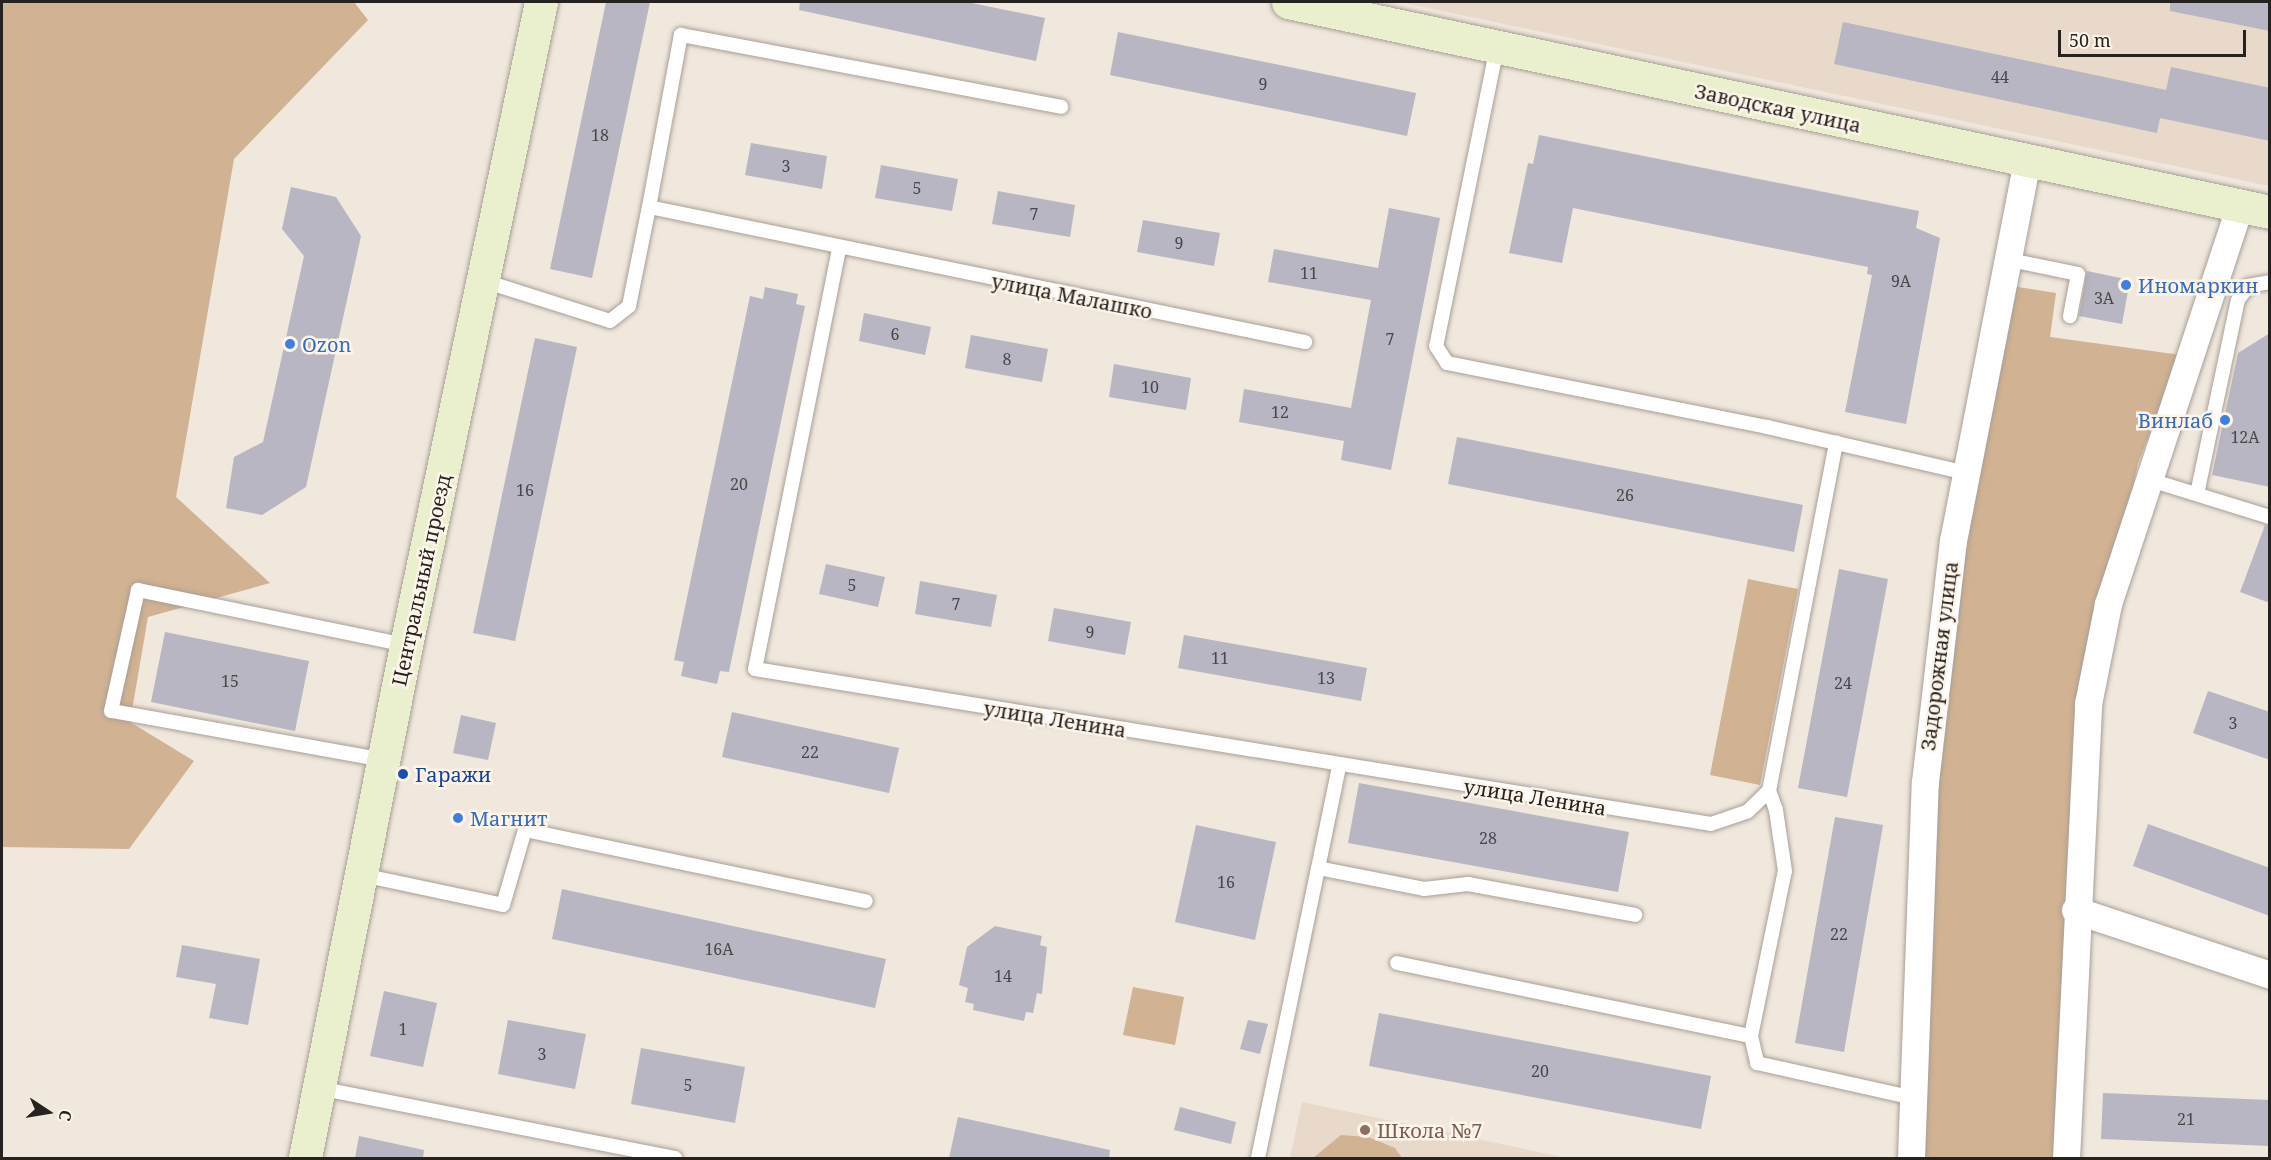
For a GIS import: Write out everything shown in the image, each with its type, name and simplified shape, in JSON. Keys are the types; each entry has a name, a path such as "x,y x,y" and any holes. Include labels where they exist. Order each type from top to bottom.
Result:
{"main road":[{"name":"Центральный проезд","path":"305,1158 406,645 541,2"},
{"name":"Заводская улица","path":"1288,2 2255,209"}],"street":[{"name":"Задорожная улица","path":"1911,1158 1924,782 1953,542 2010,260 2027,161"},
{"path":"2066,1158 2076,909 2088,704 2108,604 2147,479 2255,209"},
{"path":"2076,909 2270,975"}],"lane":[{"path":"484,281 610,321 629,306 681,35 1061,107"},
{"path":"1497,47 1436,346 1447,363 1836,442 1967,473"},
{"name":"улица Малашко","path":"649,207 839,249 1305,342"},
{"name":"улица Ленина","path":"839,249 755,669 1340,766 1711,824 1748,811 1769,791"},
{"path":"2010,260 2078,274 2070,316"},
{"path":"2197,494 2238,300 2248,286 2270,282"},
{"path":"1836,442 1769,791 1776,810 1785,871 1751,1036 1757,1063 1913,1098"},
{"path":"2147,479 2270,517"},
{"path":"384,760 111,711 138,590 406,645"},
{"path":"1258,1158 1340,766"},
{"path":"362,875 503,905 525,830 866,901"},
{"path":"1318,868 1424,889 1468,884 1635,915"},
{"path":"1397,963 1751,1036"},
{"path":"318,1088 675,1158"}],"shaded area":[{"path":"2,2 354,2 368,20 234,159 176,497 270,583 148,617 130,722 194,761 129,849 2,847"},
{"path":"1400,2 2269,2 2269,186"},
{"path":"2005,285 2056,293 2050,337 2181,355 2138,463 2108,604 2066,1158 1910,1158 1925,782"},
{"path":"1748,579 1798,589 1760,785 1710,775"},
{"path":"1133,987 1184,997 1175,1045 1123,1035"},
{"name":"Школа №7","path":"1302,1102 1567,1158 1290,1158"},
{"path":"1341,1135 1368,1137 1395,1148 1402,1158 1313,1158"}],"building":[{"path":"606,2 650,2 592,278 550,269"},
{"path":"800,2 967,2 1045,18 1036,61 799,10"},
{"path":"2170,2 2270,2 2270,31 2170,11"},
{"path":"1843,22 2166,90 2171,67 2270,88 2270,141 2160,118 2157,133 1834,64"},
{"path":"1118,32 1416,93 1407,136 1110,75"},
{"path":"1539,135 1919,211 1916,228 1940,238 1906,424 1845,412 1872,275 1867,274 1868,267 1573,208 1562,263 1509,253 1528,163 1533,164"},
{"path":"751,143 827,156 822,189 745,175"},
{"path":"881,165 958,179 952,211 875,198"},
{"path":"291,187 336,197 361,236 306,487 262,515 226,508 234,457 263,442 304,256 282,229"},
{"path":"998,191 1075,205 1070,237 992,224"},
{"path":"1389,208 1440,218 1391,470 1341,460 1344,441 1239,422 1244,389 1351,408 1371,300 1268,282 1274,249 1378,268"},
{"path":"1143,220 1220,233 1214,266 1137,252"},
{"path":"2087,271 2130,280 2122,324 2079,316"},
{"path":"765,287 798,294 796,304 805,306 729,672 720,671 717,684 681,676 684,662 674,660 750,296 763,299"},
{"path":"864,313 931,327 925,355 859,341"},
{"path":"2270,333 2270,487 2212,475 2238,353"},
{"path":"971,335 1048,349 1042,382 965,368"},
{"path":"535,338 577,347 515,641 473,633"},
{"path":"1114,364 1191,378 1186,410 1109,397"},
{"path":"1457,437 1803,505 1794,552 1448,484"},
{"path":"2265,525 2270,526 2270,603 2240,592"},
{"path":"826,564 885,577 878,607 819,594"},
{"path":"1839,569 1888,579 1847,797 1798,788"},
{"path":"920,581 997,595 991,627 915,614"},
{"path":"1054,608 1131,622 1125,655 1048,641"},
{"path":"165,632 309,661 295,731 151,702"},
{"path":"1184,635 1367,668 1361,701 1178,668"},
{"path":"2208,691 2270,712 2270,760 2193,733"},
{"path":"732,712 899,748 889,793 722,757"},
{"path":"461,715 496,723 488,760 453,753"},
{"path":"1359,783 1629,832 1618,892 1348,843"},
{"path":"1835,817 1883,825 1844,1052 1795,1043"},
{"path":"2148,824 2270,868 2270,916 2133,866"},
{"path":"1196,825 1276,842 1255,940 1175,922"},
{"path":"562,889 886,959 875,1008 552,939"},
{"path":"995,926 1042,936 1040,945 1047,947 1042,994 1037,993 1033,1013 1026,1012 1024,1021 973,1010 974,1004 965,1002 968,988 959,985 967,947"},
{"path":"182,945 260,959 248,1025 209,1018 216,984 176,977"},
{"path":"384,991 437,1003 423,1067 370,1056"},
{"path":"1379,1013 1711,1076 1701,1129 1369,1066"},
{"path":"508,1020 586,1034 575,1089 498,1074"},
{"path":"1248,1020 1268,1024 1260,1054 1240,1049"},
{"path":"641,1048 745,1067 735,1123 631,1104"},
{"path":"2103,1093 2270,1100 2270,1146 2101,1139"},
{"path":"1180,1107 1236,1122 1231,1144 1174,1130"},
{"path":"958,1117 1110,1150 1109,1158 949,1158"},
{"path":"359,1136 424,1150 423,1158 355,1158"}],"place":[{"name":"Иномаркин","path":"2126,285"},
{"name":"Ozon","path":"290,344"},
{"name":"Винлаб","path":"2225,420"},
{"name":"Гаражи","path":"403,774"},
{"name":"Магнит","path":"458,818"},
{"name":"Школа №7","path":"1365,1130"}]}
